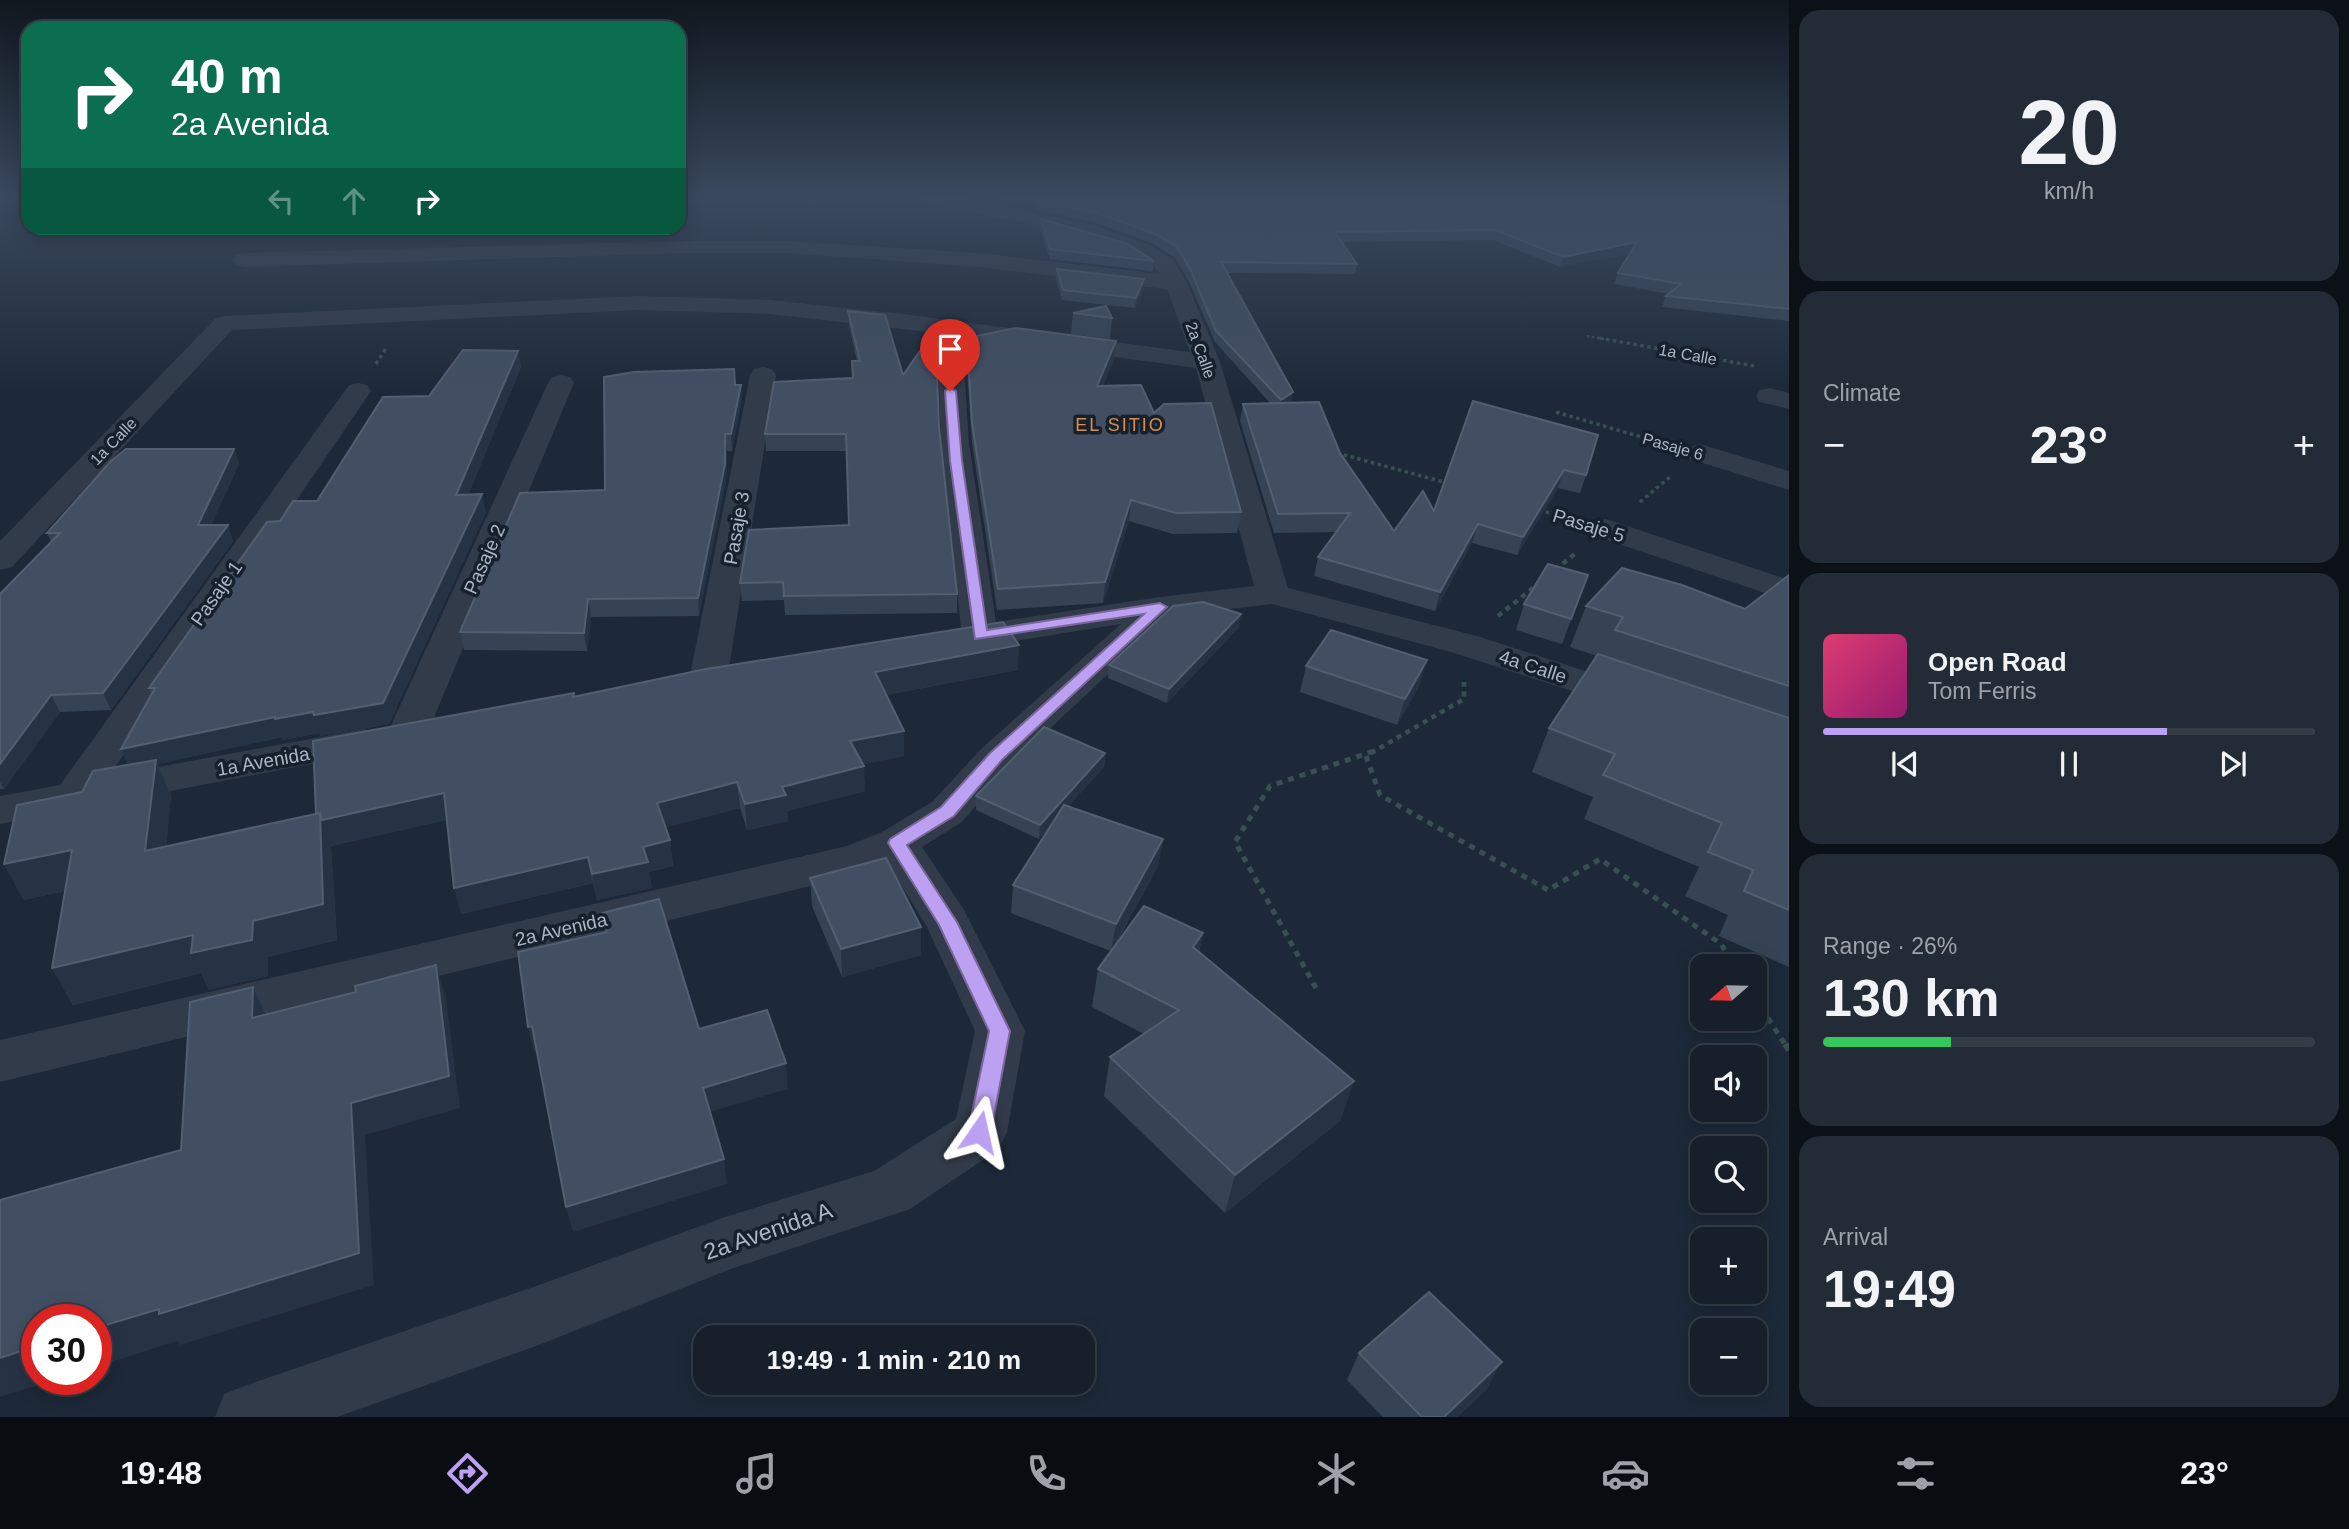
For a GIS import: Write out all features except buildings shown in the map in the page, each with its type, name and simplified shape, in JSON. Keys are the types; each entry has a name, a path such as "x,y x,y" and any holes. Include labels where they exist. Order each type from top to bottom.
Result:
{"street":[{"path":"995,262 1176,283"},
{"name":"2a Calle","path":"1162,262 1176,283 1206,362 1273,594"},
{"name":"1a Calle","path":"0,559 225,323 638,303 770,307 949,327"},
{"path":"980,636 956,461 949,368 949,327 1206,362"},
{"name":"Pasaje 3","path":"749,673 695,683 763,375"},
{"name":"Pasaje 2","path":"407,734 561,383"},
{"name":"Pasaje 1","path":"74,796 358,391"},
{"name":"Pasaje 6","path":"1700,453 1789,481"},
{"name":"Pasaje 5","path":"1606,530 1789,591"},
{"path":"926,645 1160,607 1273,594"},
{"name":"4a Calle","path":"1273,594 1464,644 1665,709"},
{"name":"2a Avenida","path":"0,1061 856,859 897,843 947,811 996,757 1160,607"},
{"name":"1a Avenida","path":"0,810 448,727"},
{"name":"2a Avenida A","path":"247,1417 539,1315 725,1244 890,1191 979,1132 1000,1031 948,922 897,843"}],"path":[{"name":"1a Calle","path":"1587,336 1762,367"},
{"name":"Pasaje 6","path":"1556,412 1700,453"},
{"path":"1329,451 1448,484"},
{"name":"Pasaje 5","path":"1527,506 1606,530"},
{"path":"1317,988 1235,842 1270,786 1366,756 1464,699 1464,644"},
{"path":"1366,756 1380,794 1548,890 1600,859 1721,944 1727,954"},
{"path":"1768,1018 1789,1050"}],"district":[{"name":"EL SITIO","path":"1120,425"}],"route":[{"path":"950,391 956,461 980,636 1160,607 996,757 947,811 897,843 948,922 1000,1031 979,1132"}]}
